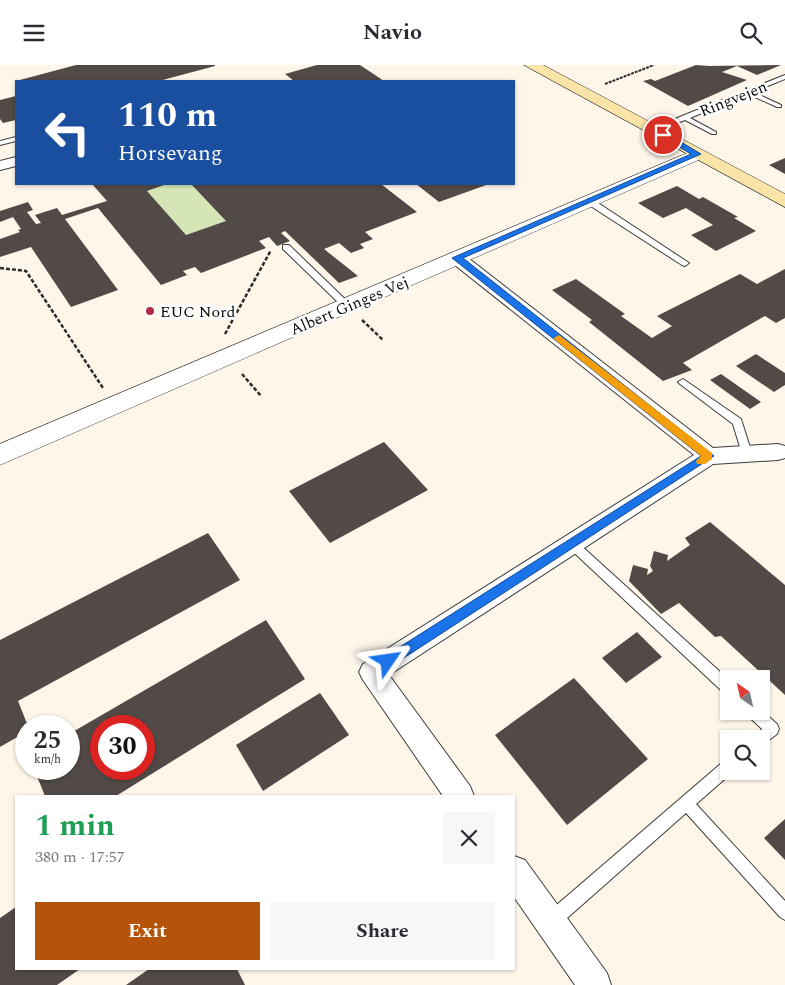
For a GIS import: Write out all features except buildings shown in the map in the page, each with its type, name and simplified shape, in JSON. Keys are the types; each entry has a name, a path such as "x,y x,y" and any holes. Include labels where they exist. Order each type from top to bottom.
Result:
{"main road":[{"path":"532,65 785,201"}],"street":[{"name":"Albert Ginges Vej","path":"0,455 697,154"},
{"path":"0,165 15,161"},
{"path":"457,258 709,456"},
{"path":"459,795 372,672 709,456 782,450"},
{"path":"515,872 595,985"}],"lane":[{"name":"Ringvejen","path":"654,130 785,77"},
{"path":"775,81 785,85"},
{"path":"748,92 779,107"},
{"path":"684,117 714,133"},
{"path":"0,143 15,139"},
{"path":"589,201 685,263"},
{"path":"286,247 347,306"},
{"path":"683,382 737,422 747,454"},
{"path":"572,544 720,681"},
{"path":"762,720 772,729 770,731"},
{"path":"550,922 720,774"},
{"path":"686,803 785,912"}],"path":[{"path":"584,92 654,65"},
{"path":"208,366 271,250 286,247"},
{"path":"0,268 26,271 114,406"},
{"path":"347,306 383,340"},
{"path":"228,357 261,396"}],"green space":[{"path":"165,185 192,185 226,221 186,235 147,191"}],"slow traffic":[{"path":"559,338 709,456 701,461"}],"place":[{"name":"EUC Nord","path":"150,311"}],"route":[{"path":"388,661 709,456 457,258 697,154 663,135"}]}
